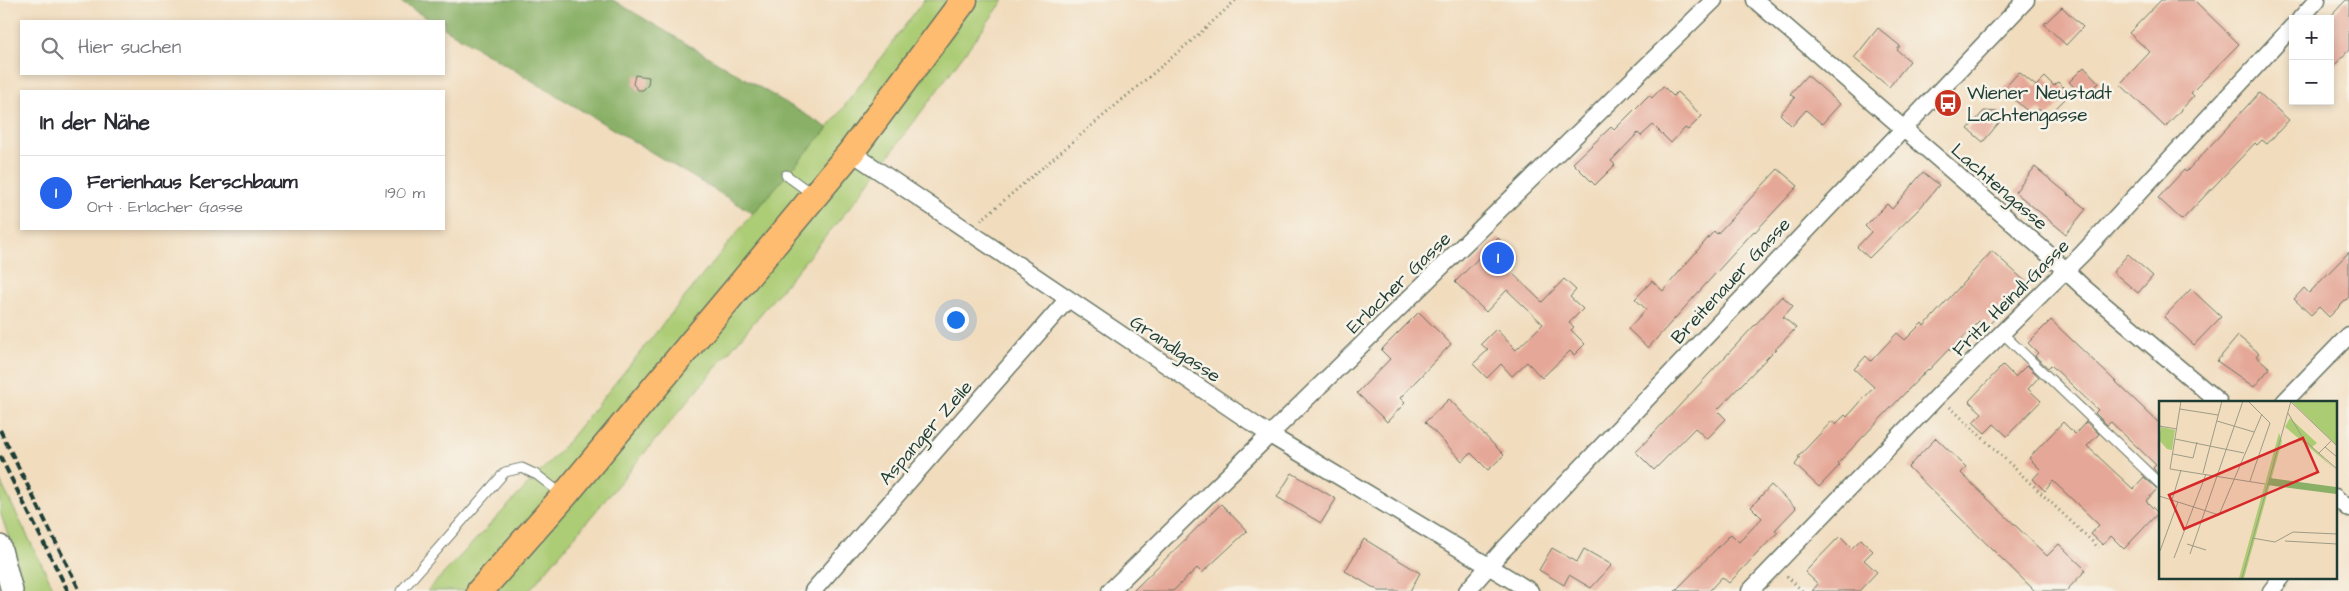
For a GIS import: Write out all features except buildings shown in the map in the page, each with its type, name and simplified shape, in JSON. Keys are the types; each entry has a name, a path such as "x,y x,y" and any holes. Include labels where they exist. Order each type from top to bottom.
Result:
{"main road":[{"path":"480,591 564,496 850,152 964,0"}],"street":[{"name":"Erlacher Gasse","path":"1110,591 1714,0"},
{"name":"Lachtengasse","path":"1755,0 2064,270 2218,401"},
{"name":"Breitenauer Gasse","path":"1466,591 2026,0"},
{"path":"2304,15 2317,0"},
{"name":"Fritz Heindl-Gasse","path":"1750,591 2001,332 2082,254 2289,30"},
{"name":"Grandlgasse","path":"850,152 1270,435 1530,591"},
{"name":"Aspanger Zeile","path":"813,591 1067,300"},
{"path":"2285,401 2349,335"},
{"path":"0,546 12,591"},
{"path":"2271,591 2281,578"}],"lane":[{"path":"786,175 814,195"},
{"path":"2001,332 2159,483"},
{"path":"401,591 505,472 522,468 537,475 564,496"}],"path":[{"path":"968,232 1197,36 1236,0"},
{"path":"1938,396 2098,548"}],"green space":[{"path":"397,0 613,0 828,128 753,213 445,29 445,20 430,20"},
{"path":"924,0 1004,0 856,200 529,591 427,591 560,451 753,213 828,128"},
{"path":"0,481 55,591 24,591 15,555 0,512"}],"railway":[{"path":"0,430 80,591"},
{"path":"0,456 68,591"}],"place":[{"name":"Wiener Neustadt Lachtengasse","path":"1948,103"},
{"name":"Ferienhaus Kerschbaum","path":"1498,258"}]}
